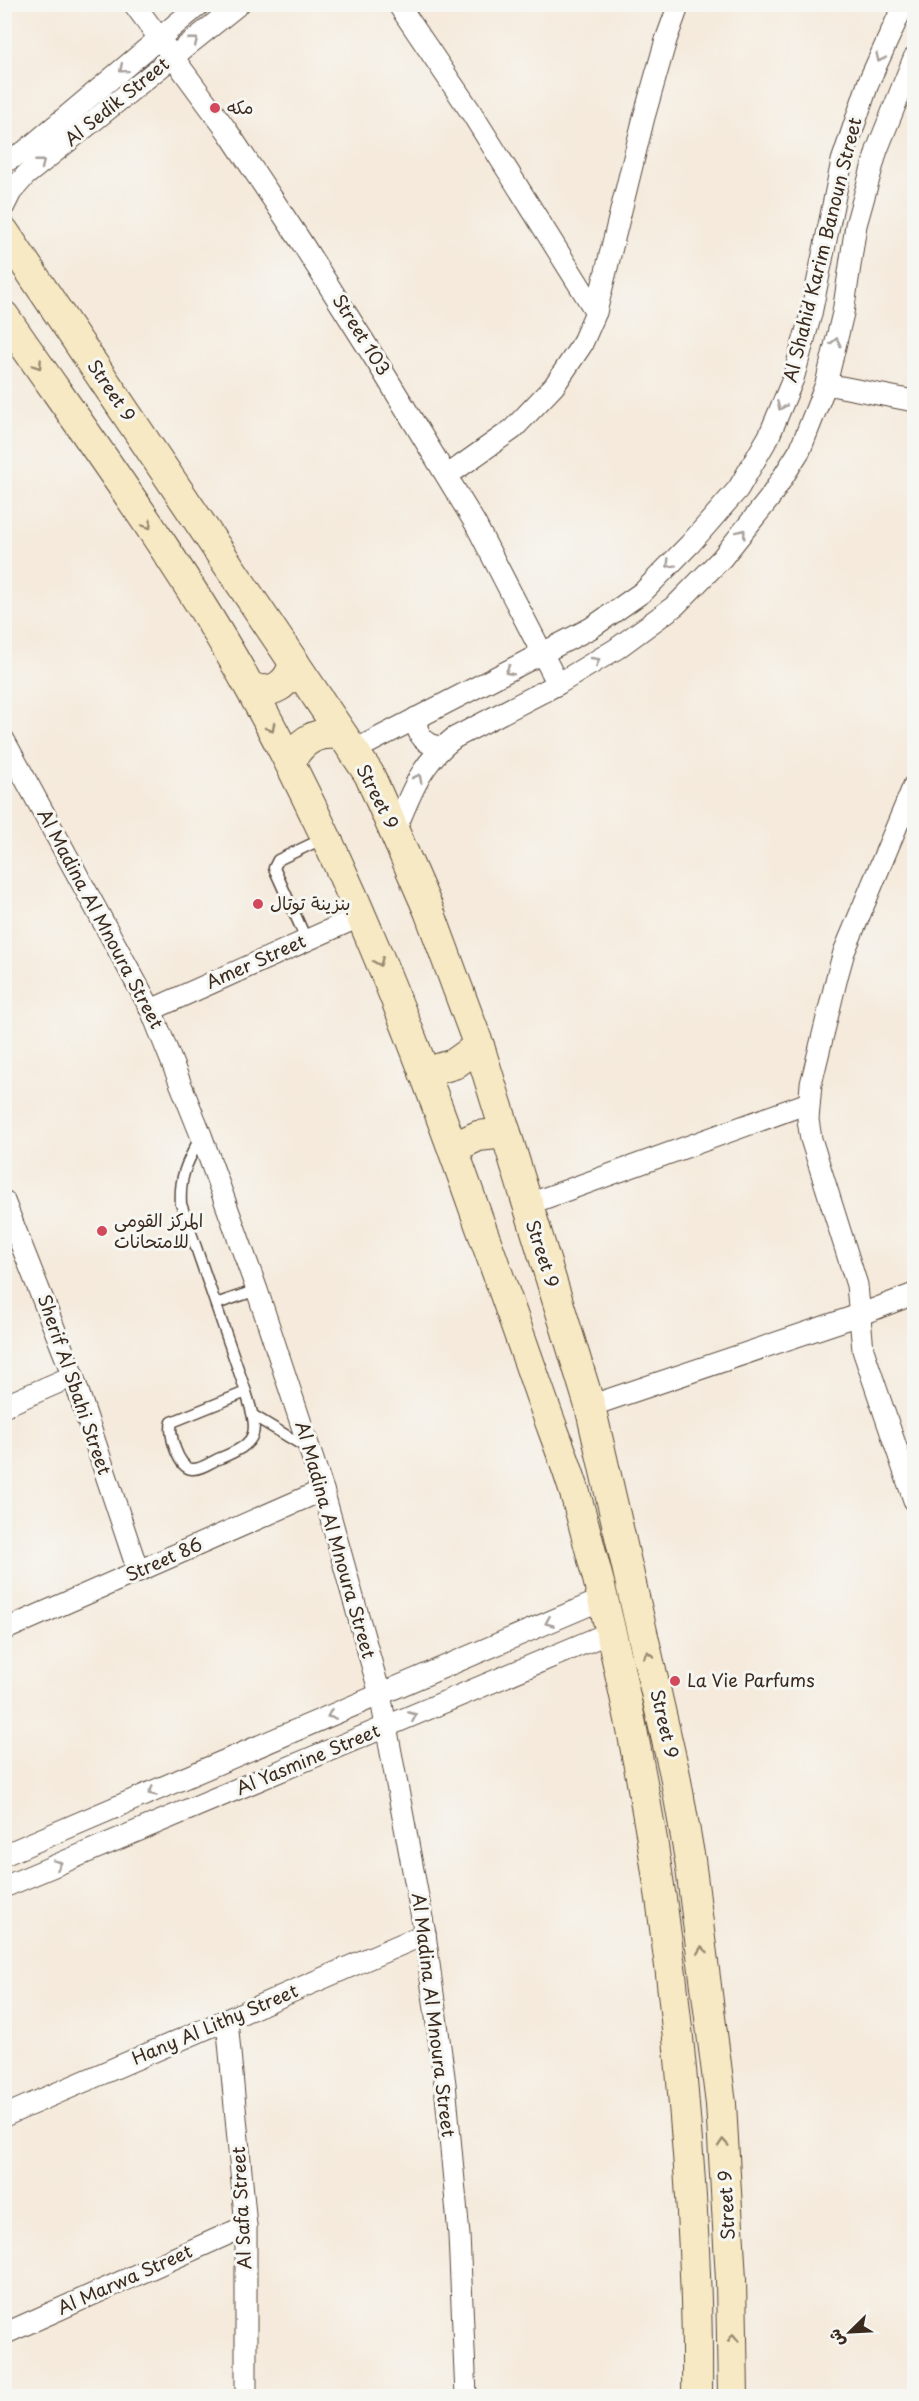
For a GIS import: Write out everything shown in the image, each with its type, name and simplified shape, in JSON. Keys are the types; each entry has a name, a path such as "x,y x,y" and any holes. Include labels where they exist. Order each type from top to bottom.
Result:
{"main road":[{"name":"Street 9","path":"4,232 369,774 434,922 479,1046 526,1205 590,1406 675,1775 690,1860 721,2104 731,2279 733,2397"},
{"name":"Street 9","path":"4,316 192,589 250,687 327,836 453,1148 575,1493 627,1702 658,1867 673,1983 691,2192 696,2280 697,2397"},
{"path":"250,687 258,691 275,689 288,679 294,662"},
{"path":"290,763 299,746 306,740 324,734 347,743"},
{"path":"424,1073 454,1064 479,1046"},
{"path":"453,1148 478,1136 506,1132"}],"street":[{"name":"Street 103","path":"134,4 228,132 300,240 447,474 476,523 558,684"},
{"name":"Al Sedik Street","path":"4,162 24,152 200,4"},
{"name":"Al Sedik Street","path":"4,207 11,192 26,175 239,4"},
{"path":"398,4 483,132 596,312"},
{"path":"447,474 513,429 554,386 581,346 596,312 644,117 679,4"},
{"name":"Al Shahid Karim Banoun Street","path":"347,743 416,718 591,628 644,591 690,544 738,489 769,436 793,379 811,314 842,161 869,81 904,4"},
{"name":"Al Shahid Karim Banoun Street","path":"395,831 415,782 427,763 442,747 454,738 558,684 616,649 676,605 722,558 769,499 800,450 826,384 843,313 856,225 862,203 877,150 915,58"},
{"path":"826,384 915,401"},
{"path":"416,718 420,736 430,744 442,747"},
{"name":"Al Madina Al Mnoura Street","path":"4,740 151,1010 201,1136 257,1290 310,1449 380,1694 425,1934 445,2084 459,2235 466,2397"},
{"path":"915,785 844,952 808,1102 811,1139 857,1285 863,1350 915,1500"},
{"name":"Amer Street","path":"151,1010 361,916"},
{"path":"526,1205 808,1102"},
{"name":"Sherif Al Sbahi Street","path":"4,1200 73,1376 138,1571"},
{"path":"590,1406 915,1294"},
{"path":"4,1406 73,1376"},
{"name":"Street 86","path":"4,1630 323,1490"},
{"name":"Al Yasmine Street","path":"4,1856 603,1599"},
{"name":"Al Yasmine Street","path":"4,1887 611,1632"},
{"name":"Hany Al Lithy Street","path":"4,2116 425,1934"},
{"name":"Al Safa Street","path":"227,2020 246,2226 246,2397"},
{"name":"Al Marwa Street","path":"4,2334 246,2226"}],"lane":[{"path":"306,939 274,864 327,836"},
{"path":"201,1136 183,1171 180,1187 181,1204 216,1304 246,1392 254,1416 255,1429 250,1442 239,1450 192,1469 184,1466 169,1429 172,1422 246,1392"},
{"path":"216,1304 257,1290"},
{"path":"254,1416 310,1449"}],"place":[{"name":"مكه","path":"215,108"},
{"name":"بنزينة توتال","path":"258,904"},
{"name":"المركز القومى للامتحانات","path":"102,1231"},
{"name":"La Vie Parfums","path":"675,1681"}]}
